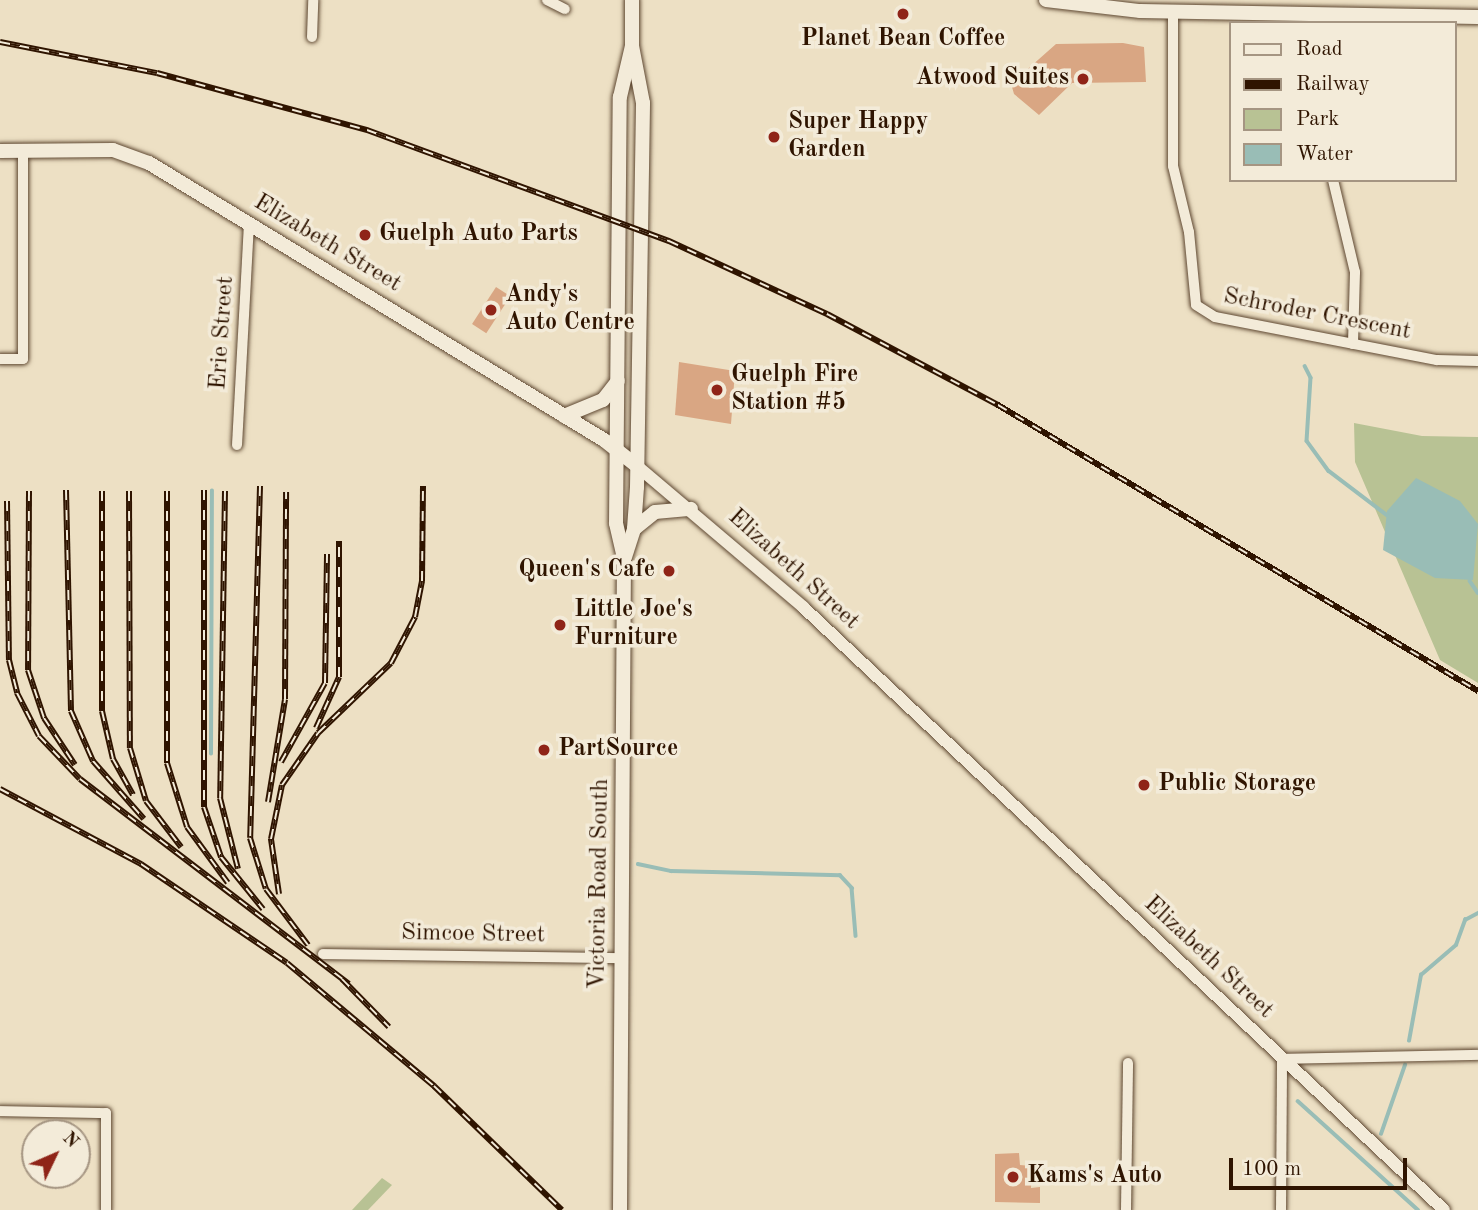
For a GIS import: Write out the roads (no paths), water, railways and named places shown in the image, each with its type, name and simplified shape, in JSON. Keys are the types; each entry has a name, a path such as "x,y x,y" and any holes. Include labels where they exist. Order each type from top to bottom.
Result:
{"main road":[{"path":"632,0 632,46"},
{"path":"1046,0 1102,10 1327,18 1478,17"},
{"name":"Victoria Road South","path":"620,1210 624,558 616,523 620,97 632,46"},
{"name":"Victoria Road South","path":"624,558 634,529 637,467 643,103 632,46"},
{"name":"Elizabeth Street","path":"0,150 113,150 149,163 565,416 637,467"},
{"path":"565,416 603,400 618,381"},
{"path":"634,529 654,512 691,509"}],"street":[{"path":"313,0 313,37"},
{"path":"547,0 565,9"},
{"name":"Schroder Crescent","path":"1173,12 1173,166 1189,232 1196,305 1215,317 1353,344 1478,361"},
{"path":"0,359 23,359 23,150"},
{"path":"1334,182 1355,272 1353,344"},
{"name":"Erie Street","path":"237,445 249,223"},
{"name":"Elizabeth Street","path":"637,467 691,509 809,612 1444,1210"},
{"name":"Simcoe Street","path":"323,954 621,958"},
{"path":"1281,1210 1282,1059 1478,1055"},
{"path":"1126,1210 1128,1063"},
{"path":"0,1111 106,1113 106,1210"}],"water":[{"path":"1416,478 1460,501 1478,524 1473,580 1435,578 1383,550 1387,511"}],"waterway":[{"path":"1305,366 1311,378 1307,441 1329,471 1387,515"},
{"path":"211,754 212,491"},
{"path":"1470,581 1478,593"},
{"path":"638,864 671,871 840,875 852,888 856,936"},
{"path":"1409,1041 1421,975 1456,945 1465,920 1478,913"},
{"path":"1381,1134 1405,1065"},
{"path":"1298,1101 1418,1210"}],"railway":[{"path":"0,42 157,73 367,130 669,241 827,314 998,405 1478,691"},
{"path":"260,486 250,838 266,889 308,945"},
{"path":"279,894 271,839 282,785 318,733 391,663 415,617 422,581 423,486"},
{"path":"66,490 71,711 93,761 144,819"},
{"path":"204,490 204,807 221,857 263,909"},
{"path":"29,491 28,670 44,718 75,765"},
{"path":"102,491 102,711 113,759 133,795"},
{"path":"129,491 130,748 146,801 181,847"},
{"path":"167,491 167,763 187,827 228,883"},
{"path":"225,491 220,798 238,869"},
{"path":"268,802 285,699 286,492"},
{"path":"7,501 9,660 17,693 39,736 80,779 349,984"},
{"path":"316,728 339,677 339,541"},
{"path":"281,762 325,683 327,554"},
{"path":"0,789 141,864 287,963 434,1086 562,1210"},
{"path":"342,979 389,1027"}],"place":[{"name":"Planet Bean Coffee","path":"903,14"},
{"name":"Atwood Suites","path":"1083,79"},
{"name":"Super Happy Garden","path":"774,137"},
{"name":"Guelph Auto Parts","path":"365,235"},
{"name":"Andy's Auto Centre","path":"491,310"},
{"name":"Guelph Fire Station #5","path":"717,390"},
{"name":"Queen's Cafe","path":"669,571"},
{"name":"Little Joe's Furniture","path":"560,625"},
{"name":"PartSource","path":"544,750"},
{"name":"Public Storage","path":"1144,785"},
{"name":"Kams's Auto","path":"1013,1177"}]}
